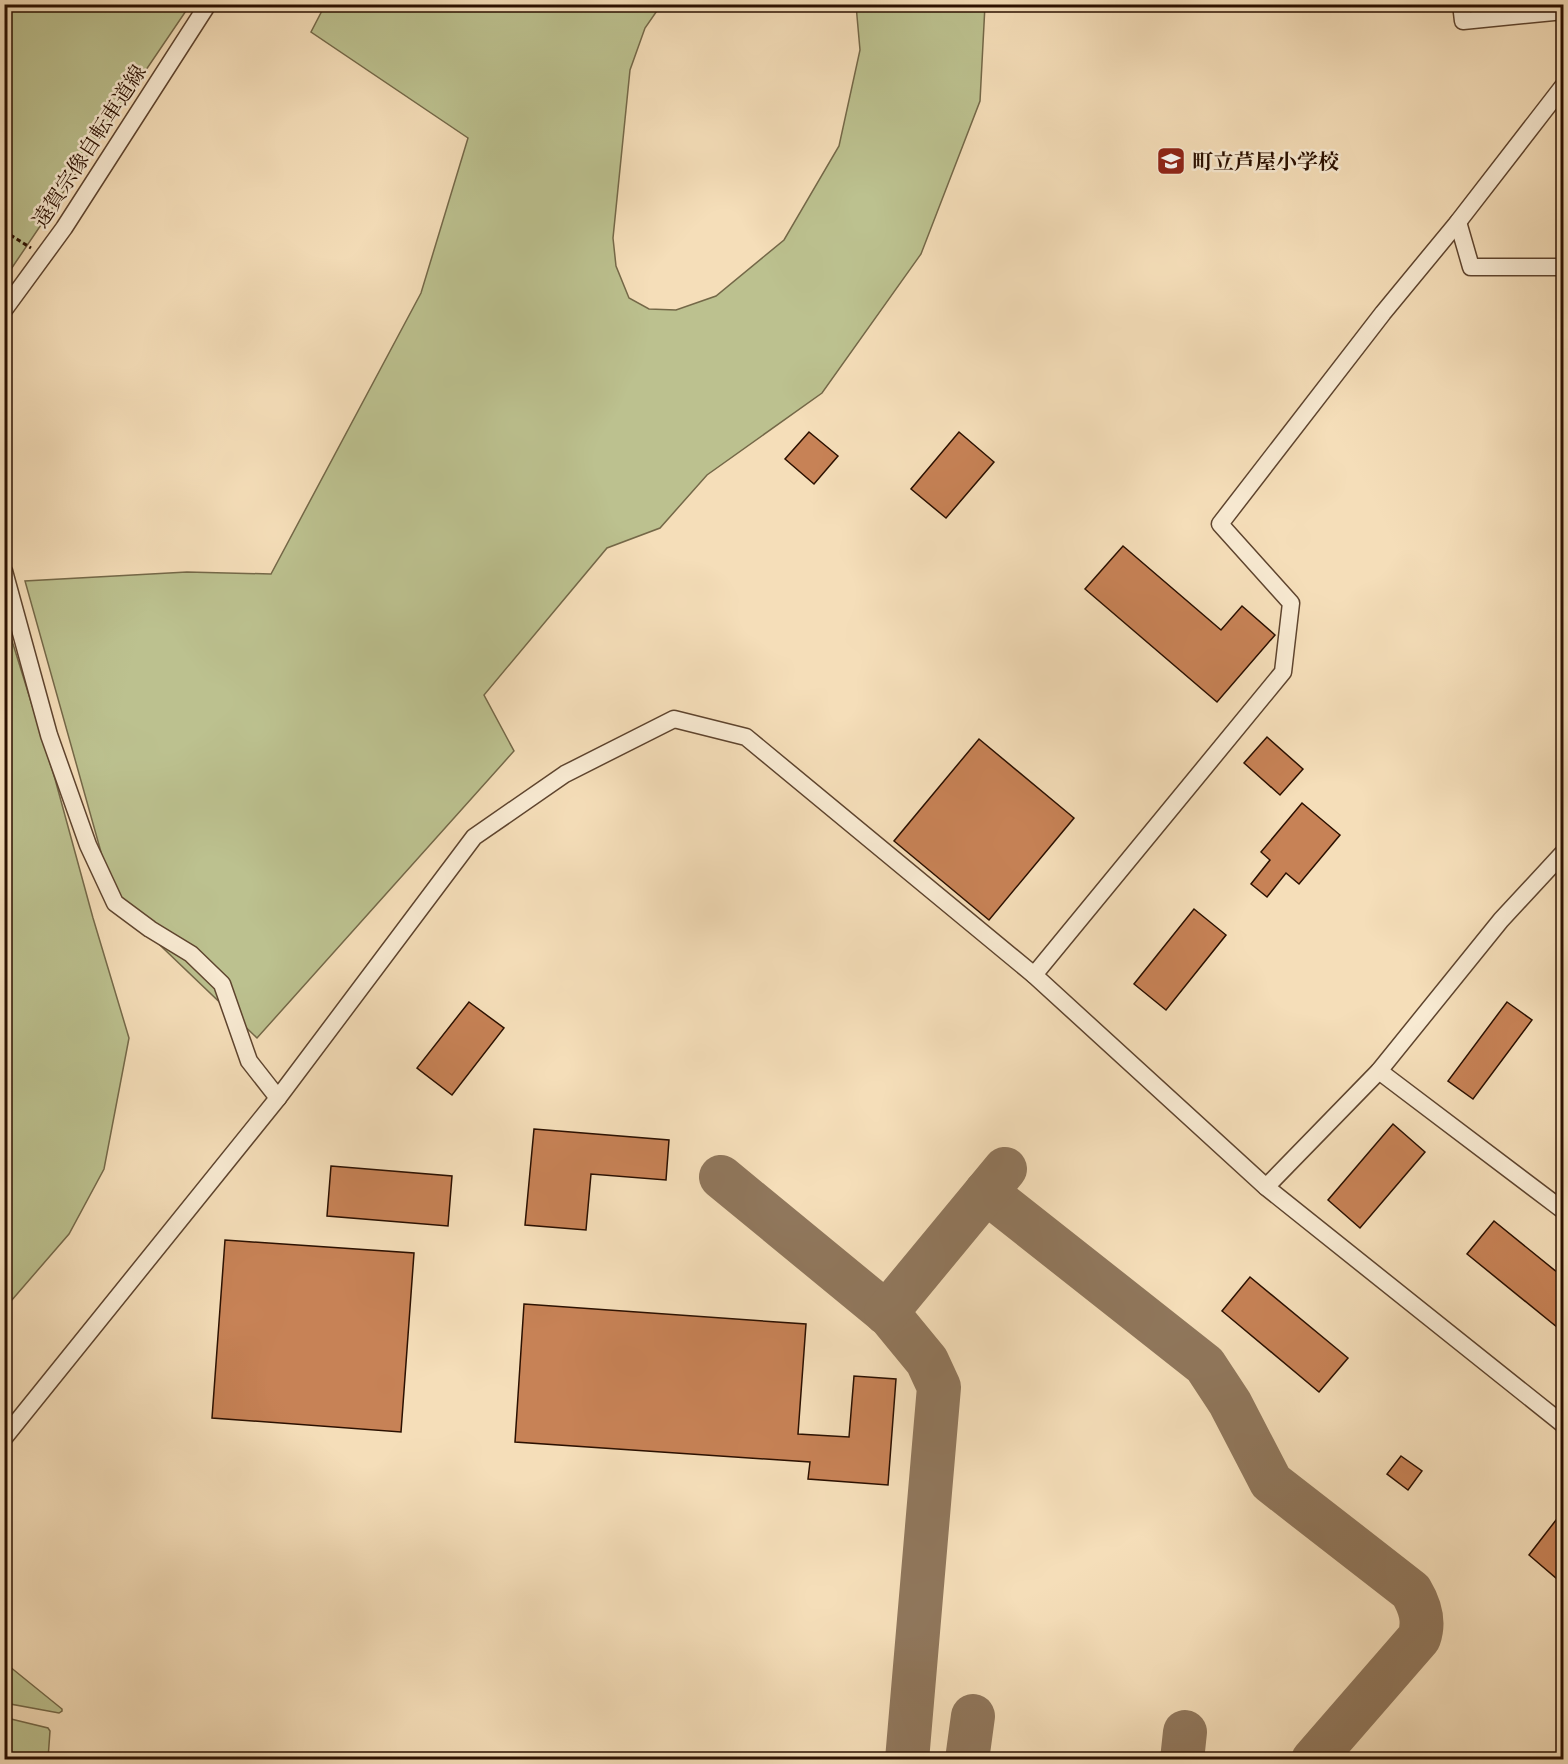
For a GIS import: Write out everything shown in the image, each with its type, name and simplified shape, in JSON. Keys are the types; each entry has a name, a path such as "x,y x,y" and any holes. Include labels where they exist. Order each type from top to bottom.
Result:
{"street":[{"name":"遠賀宗像自転車道線","path":"4,310 63,228 208,4"},
{"path":"1461,4 1463,21 1563,11"},
{"path":"1034,975 1283,672 1292,603 1220,524 1563,85"},
{"path":"1458,222 1471,267 1563,267"},
{"path":"4,571 49,735 88,845 115,903 150,929 191,954 222,984 249,1061 278,1098"},
{"path":"4,1438 278,1098 474,837 565,774 674,719 746,737 1034,975 1266,1187 1563,1425"},
{"path":"1266,1187 1379,1071 1501,920 1563,852"},
{"path":"1379,1071 1563,1211"}],"path":[{"path":"4,231 35,250"}],"green space":[{"path":"4,5 190,5 5,278"},
{"path":"325,5 661,5 645,28 630,70 613,238 616,266 629,298 649,309 676,310 716,296 784,240 839,146 860,50 856,5 985,5 980,101 921,254 822,393 707,475 660,528 607,548 484,695 514,751 257,1038 115,902 25,581 187,572 271,574 421,293 468,138 311,32"},
{"path":"4,615 55,779 129,1038 104,1169 69,1234 5,1308"},
{"path":"4,1662 62,1711 59,1713 5,1703"},
{"path":"11,1719 48,1728 50,1731 48,1759 5,1759 5,1723"}],"building":[{"path":"809,432 838,456 814,484 785,459"},
{"path":"959,432 994,462 946,518 911,489"},
{"path":"1123,546 1221,630 1242,606 1275,635 1217,702 1085,589"},
{"path":"1267,737 1303,769 1280,795 1244,763"},
{"path":"979,739 1074,818 989,920 894,841"},
{"path":"1302,803 1340,835 1299,884 1286,873 1267,897 1251,884 1270,860 1261,852"},
{"path":"1194,909 1226,935 1166,1010 1134,984"},
{"path":"469,1002 504,1028 452,1095 417,1068"},
{"path":"1507,1002 1532,1020 1473,1099 1448,1081"},
{"path":"1393,1124 1425,1152 1360,1228 1328,1200"},
{"path":"534,1129 669,1140 666,1180 591,1174 586,1230 525,1225"},
{"path":"331,1166 452,1176 448,1226 327,1216"},
{"path":"1494,1221 1563,1277 1563,1332 1467,1254"},
{"path":"225,1240 414,1253 401,1432 212,1418"},
{"path":"1250,1277 1348,1358 1319,1392 1222,1311"},
{"path":"524,1304 806,1324 798,1434 849,1437 854,1376 896,1379 888,1485 808,1479 810,1462 515,1442"},
{"path":"1401,1456 1422,1471 1408,1490 1387,1474"},
{"path":"1563,1511 1563,1584 1529,1555"}],"taxiway":[{"path":"886,1313 1005,1169"},
{"path":"721,1177 890,1316 927,1361 939,1387 907,1760"},
{"path":"986,1192 1205,1365 1230,1403 1271,1482 1411,1591 1421,1614 1422,1626 1419,1638 1313,1760"},
{"path":"967,1760 973,1716"},
{"path":"1182,1760 1185,1732"}],"place":[{"name":"町立芦屋小学校","path":"1171,161"}]}
